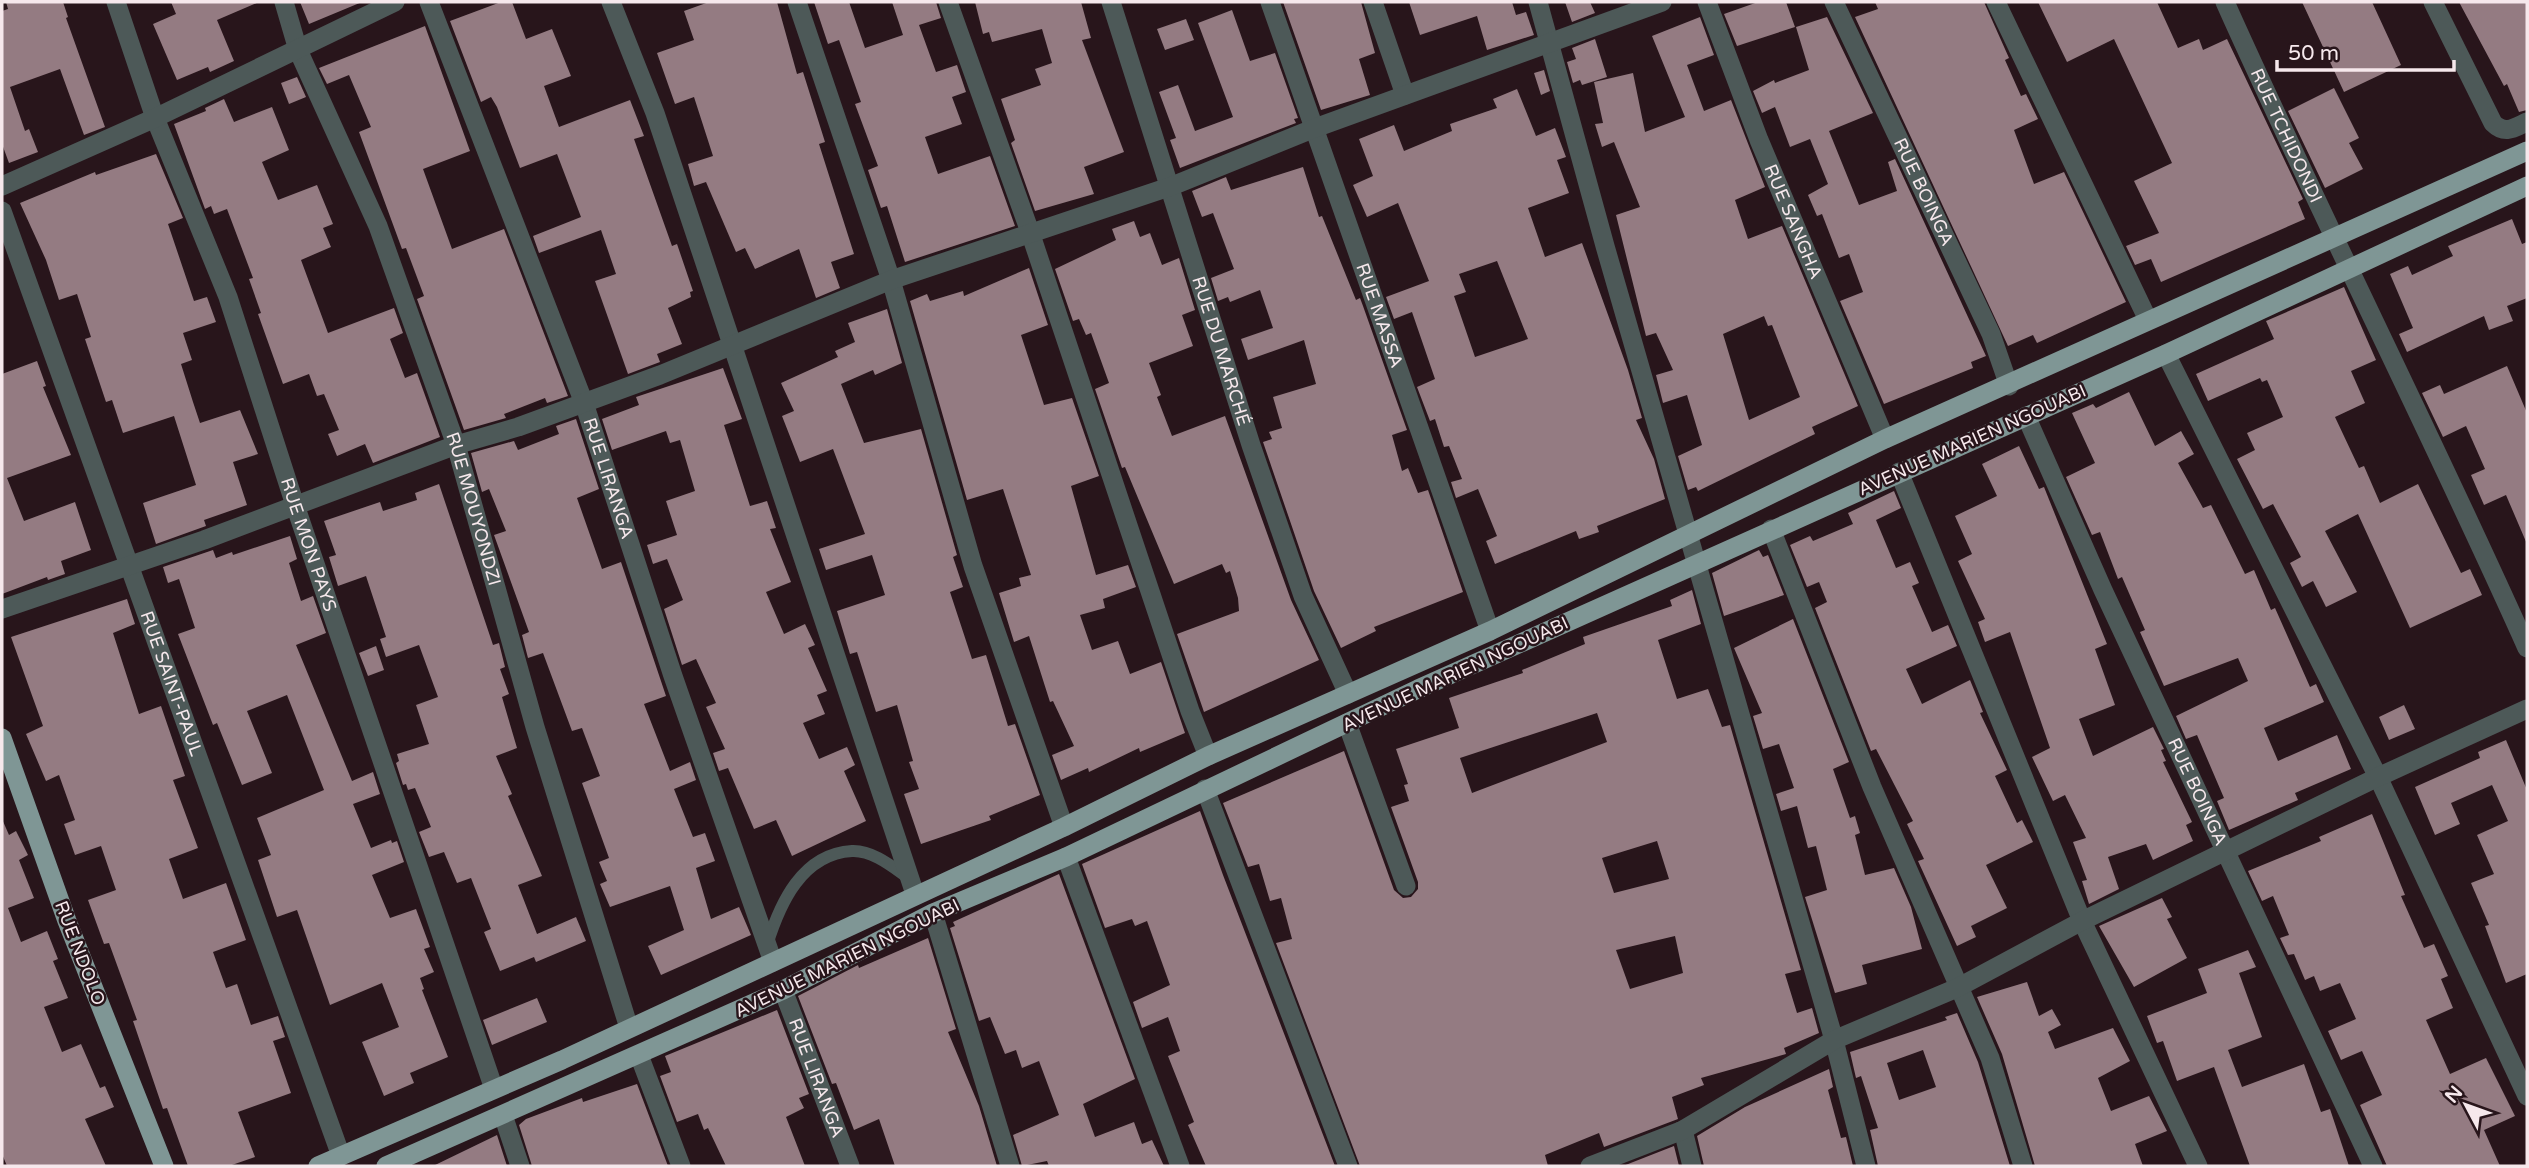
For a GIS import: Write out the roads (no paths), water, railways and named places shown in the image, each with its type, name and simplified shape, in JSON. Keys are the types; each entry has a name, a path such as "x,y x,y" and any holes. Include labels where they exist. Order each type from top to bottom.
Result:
{"main road":[{"path":"318,1166 629,1028 770,953 913,887 1064,827 1208,756 1490,631 1885,439 2009,386 2148,320 2527,151"},
{"name":"AVENUE MARIEN NGOUABI","path":"386,1166 783,990 933,913 1066,857 1205,789 1771,529 2525,193"},
{"name":"RUE NDOLO","path":"2,738 67,921 164,1166"}],"street":[{"name":"RUE MON PAYS","path":"116,2 155,118 228,297 295,505 494,1089"},
{"name":"RUE MOUYONDZI","path":"284,2 298,50 378,226 456,445 535,727 629,1028"},
{"path":"2,186 155,118 395,2"},
{"name":"RUE LIRANGA","path":"429,2 584,402 673,676 770,953"},
{"path":"611,2 655,113 913,887"},
{"path":"797,2 891,280 973,566 1064,827"},
{"path":"948,2 1030,232 1190,711 1208,756"},
{"name":"RUE DU MARCHÉ","path":"1111,2 1172,186 1251,445 1299,584 1348,694"},
{"name":"RUE MASSA","path":"1270,2 1490,631"},
{"path":"1373,2 1405,95"},
{"path":"1538,2 1552,44 1605,246 1834,1040 1866,1166"},
{"path":"2,610 456,445 584,402 891,280 1172,186 1315,128 1662,2"},
{"name":"RUE SANGHA","path":"1707,2 1759,140 1885,439"},
{"name":"RUE BOINGA","path":"1834,2 1991,334 2009,386"},
{"path":"1996,2 2148,320"},
{"name":"RUE TCHIDONDI","path":"2225,2 2348,270 2452,480 2527,648"},
{"path":"2432,2 2493,123 2500,130 2508,131 2527,122"},
{"name":"RUE SAINT-PAUL","path":"2,211 68,388 128,565 341,1156"},
{"path":"2166,354 2378,777 2527,1096"},
{"name":"RUE BOINGA","path":"2026,416 2103,590 2373,1166"},
{"path":"1899,472 2082,921 2198,1166"},
{"path":"1771,529 1871,787 1990,1058 2023,1166"},
{"path":"1590,1166 1683,1130 1834,1040 1957,988 2082,921 2227,850 2527,709"},
{"path":"1348,723 1406,886"},
{"path":"1205,789 1348,1166"},
{"path":"1066,857 1180,1166"},
{"path":"933,913 1010,1166"},
{"name":"RUE LIRANGA","path":"783,990 850,1166"},
{"path":"639,1055 681,1166"},
{"path":"503,1115 520,1166"},
{"path":"1683,1130 1692,1166"}],"lane":[{"path":"770,953 775,918 794,882 820,860 854,851 881,859 913,887"}]}
